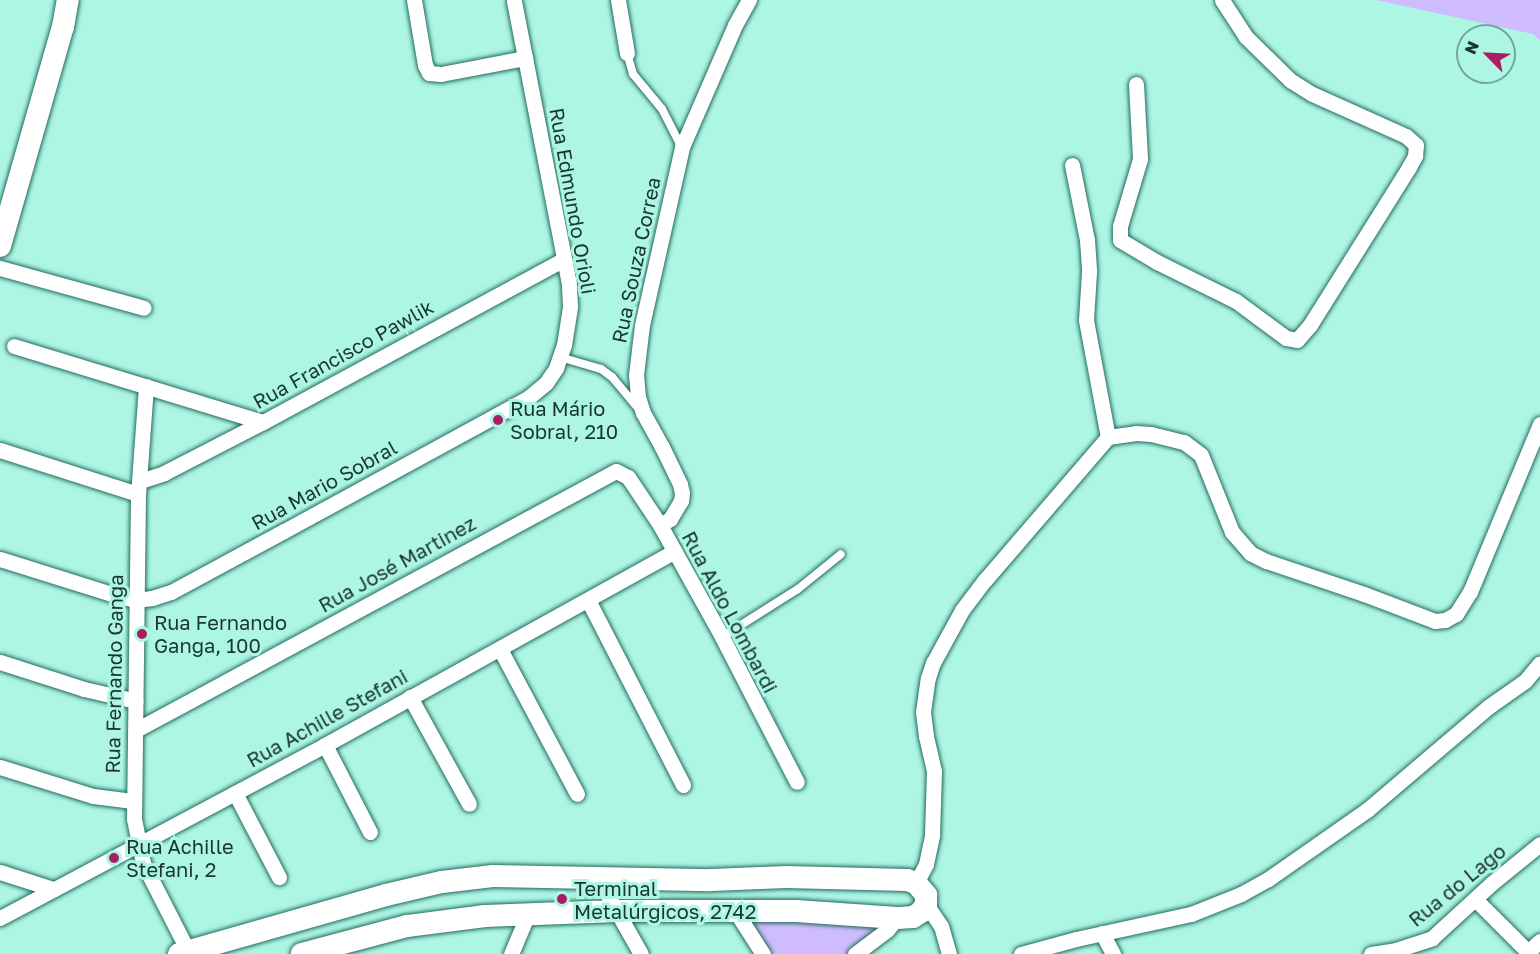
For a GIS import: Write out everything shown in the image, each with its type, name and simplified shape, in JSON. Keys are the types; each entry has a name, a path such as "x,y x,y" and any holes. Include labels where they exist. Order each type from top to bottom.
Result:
{"street":[{"path":"0,246 63,27 68,0"},
{"path":"414,0 425,65 429,73 441,74 525,57"},
{"name":"Rua Edmundo Orioli","path":"514,0 564,259 570,306 560,357 546,383 528,398"},
{"path":"618,0 627,53"},
{"name":"Rua Souza Correa","path":"660,525 670,519 678,509 682,493 662,447 643,413 636,375 638,346 657,249 682,147 735,25 749,0"},
{"path":"1136,84 1140,159 1120,226 1120,240 1157,262 1236,300 1286,338 1297,340 1310,325 1409,167 1415,156 1416,145 1406,136 1312,94 1290,80 1246,37 1222,0"},
{"path":"1072,165 1087,240 1089,272 1086,320 1108,437"},
{"name":"Rua Francisco Pawlik","path":"139,488 564,259"},
{"path":"0,268 144,308"},
{"path":"14,346 263,422"},
{"name":"Rua Fernando Ganga","path":"146,386 139,488 133,801 143,863 183,953"},
{"name":"Rua Mario Sobral","path":"136,600 152,598 171,591 528,398"},
{"path":"916,883 930,852 934,771 926,736 924,696 933,663 962,610 1108,437 1136,433 1184,442 1201,454 1232,532 1250,553 1266,561 1435,621 1445,620 1456,614 1470,592 1540,424"},
{"path":"0,450 139,488"},
{"name":"Rua Aldo Lombardi","path":"616,471 628,477 660,525 722,637 796,782"},
{"name":"Rua José Martinez","path":"136,729 616,471"},
{"name":"Rua Achille Stefani","path":"0,918 325,745 673,552"},
{"path":"0,559 136,600"},
{"path":"588,600 682,785"},
{"path":"500,649 577,794"},
{"path":"0,662 84,689 136,701"},
{"path":"1021,954 1102,933 1191,914 1241,894 1268,879 1367,810 1488,707 1538,668"},
{"path":"410,697 469,804"},
{"path":"325,745 370,832"},
{"path":"0,767 93,796 133,801"},
{"path":"235,793 279,877"},
{"name":"Rua do Lago","path":"1371,954 1397,952 1432,939 1540,844"},
{"path":"0,872 53,889"},
{"path":"183,953 442,882 493,876 711,880 786,877 916,883 926,895 926,904 941,926 949,954"},
{"path":"598,878 637,952"},
{"path":"442,882 450,919"},
{"path":"1475,899 1529,953 1540,941"},
{"path":"302,954 407,926 450,919 616,911 796,910 897,918 913,917 926,904"},
{"path":"736,912 763,954"},
{"path":"511,954 528,914"},
{"path":"855,954 887,930 897,918"},
{"path":"1102,933 1113,954"}],"lane":[{"path":"627,53 633,74 662,109 682,147"},
{"path":"560,357 601,369 612,377 643,413"},
{"path":"722,637 798,589 841,554"}],"shaded area":[{"path":"1376,0 1540,0 1540,40 1533,34 1516,30 1516,24 1487,24"},
{"path":"758,921 875,925 878,928 848,954 768,954 752,924"}],"place":[{"name":"Rua Mário Sobral, 210","path":"498,420"},
{"name":"Rua Fernando Ganga, 100","path":"142,634"},
{"name":"Rua Achille Stefani, 2","path":"114,858"},
{"name":"Terminal Metalúrgicos, 2742","path":"562,899"}]}
